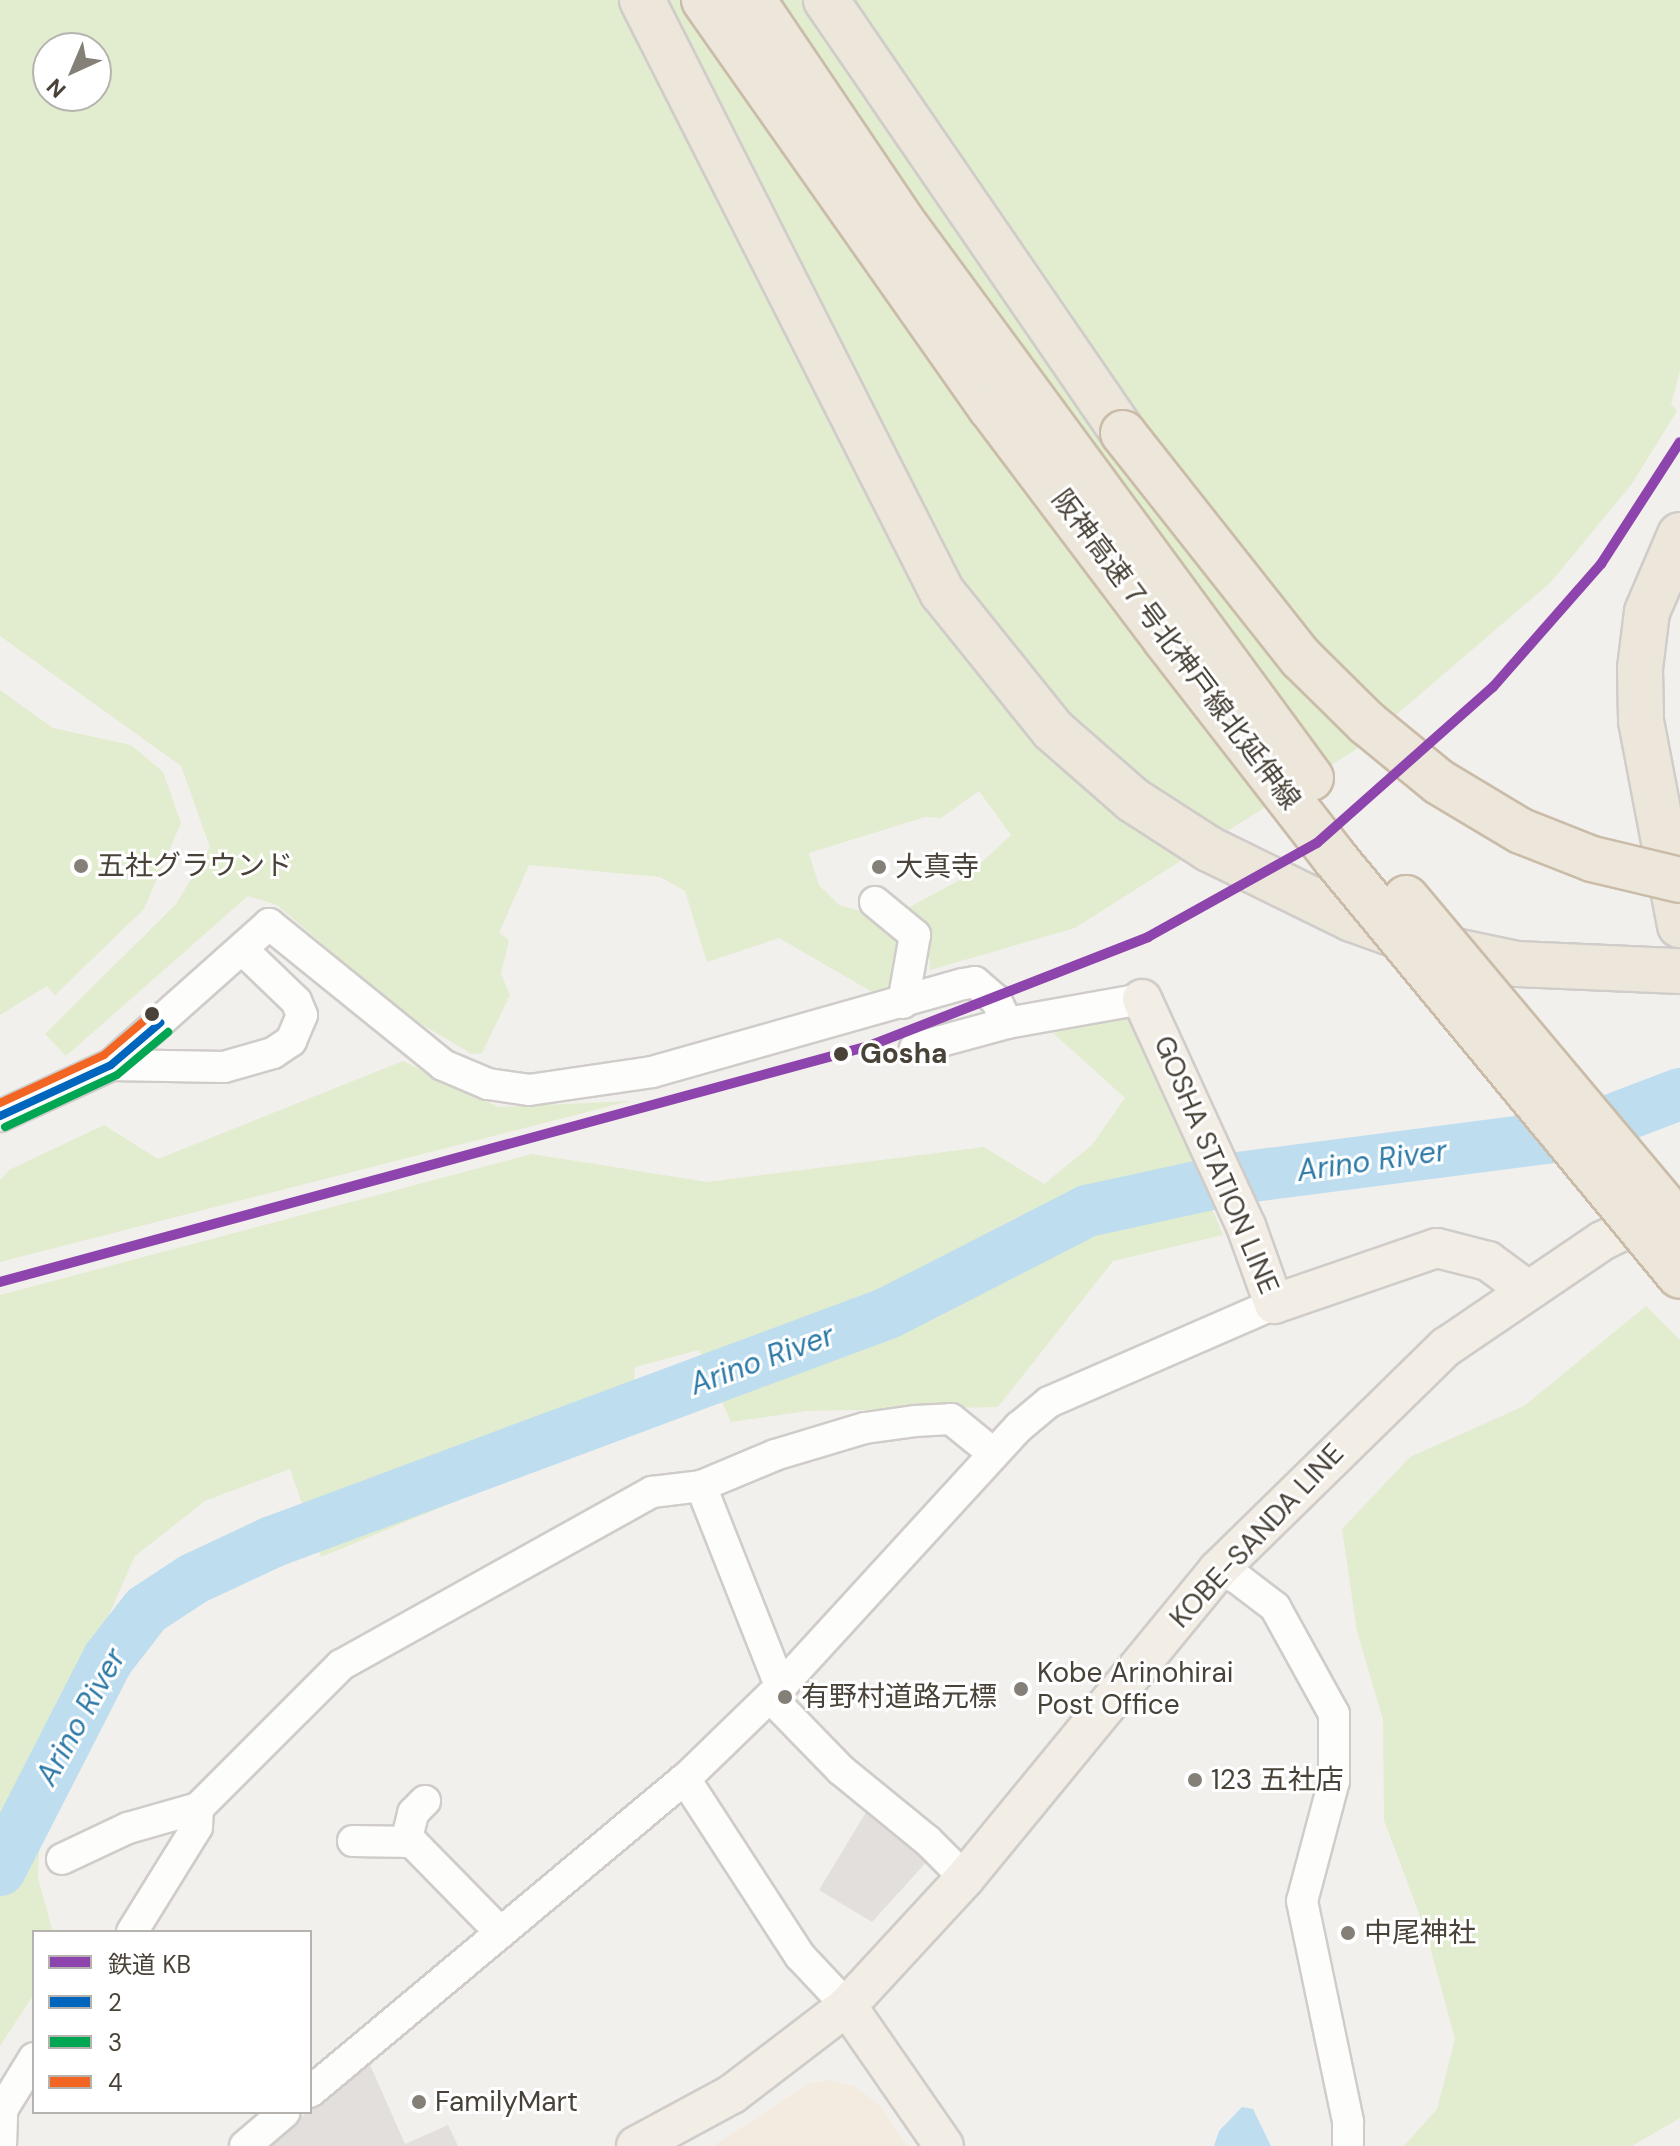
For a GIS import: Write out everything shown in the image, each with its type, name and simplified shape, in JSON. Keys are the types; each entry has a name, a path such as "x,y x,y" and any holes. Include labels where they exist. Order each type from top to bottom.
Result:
{"highway":[{"path":"642,0 942,592 1000,670 1053,730 1133,800 1289,892 1422,944 1463,953 1586,970 1680,971"},
{"name":"阪神高速７号北神戸線北延伸線","path":"704,0 991,408 1165,639 1334,857 1680,1276"},
{"name":"阪神高速７号北神戸線北延伸線","path":"753,0 912,234 1368,854 1680,1225"},
{"path":"826,0 1123,433 1301,658 1367,723 1439,782 1521,831 1592,859 1680,880"},
{"path":"1680,535 1647,612 1640,668 1641,721 1680,925"}],"main road":[{"name":"GOSHA STATION LINE","path":"1142,999 1190,1097 1246,1226 1274,1304 1437,1248 1488,1261 1526,1289"},
{"name":"KOBE-SANDA LINE","path":"636,2146 732,2094 847,2006 965,1878 1218,1570 1399,1389 1446,1347 1526,1289 1602,1241 1680,1203"},
{"path":"847,2006 944,2146"}],"street":[{"path":"875,902 915,935 903,1003"},
{"path":"0,1116 111,1065 269,924 443,1065 507,1088 560,1090 652,1072 975,982 996,1000 1007,1023"},
{"path":"111,1065 224,1067 291,1041 302,1015 296,1001 242,949"},
{"path":"915,1048 1007,1023 1142,999"},
{"path":"312,2090 685,1779 778,1690 994,1454 1049,1402 1274,1304"},
{"path":"62,1859 128,1828 198,1808 341,1665 652,1492 701,1486 775,1455 865,1428 915,1421 951,1419 994,1454"},
{"path":"701,1486 776,1675 778,1690 841,1770 928,1841 965,1878"},
{"path":"1218,1570 1237,1578 1275,1607 1334,1714 1334,1781 1302,1901 1348,2122 1348,2146"},
{"path":"685,1779 800,1956 847,2006"},
{"path":"406,1842 413,1813 425,1801"},
{"path":"133,1930 197,1827 198,1808"},
{"path":"353,1841 412,1842 501,1933"},
{"path":"1,2146 2,2110 32,2061"},
{"path":"245,2146 283,2114"}],"shaded area":[{"path":"871,1804 932,1856 872,1922 819,1890"},
{"path":"368,2060 405,2144 448,2125 458,2146 268,2146 305,2114 312,2114 312,2108"},
{"path":"829,2080 854,2086 879,2104 907,2146 713,2146 808,2084"}],"green space":[{"path":"0,0 1680,0 1680,371 1671,404 1677,411 1631,485 1551,582 1355,750 1075,928 930,970 928,936 906,909 967,876 1011,835 979,791 941,818 925,817 809,853 819,885 839,905 874,915 900,939 895,986 872,992 779,938 707,962 685,891 660,877 529,865 499,933 509,940 501,974 510,995 482,1053 472,1054 404,1014 277,905 248,896 66,1056 45,1034 176,904 210,847 181,766 0,636"},
{"name":"五社グラウンド","path":"0,690 53,728 131,745 163,772 181,823 144,909 55,995 47,986 0,1015"},
{"path":"1131,1013 1223,1235 1113,1261 998,1407 807,1411 731,1422 699,1350 635,1367 630,1429 321,1557 290,1469 205,1501 135,1556 85,1668 87,1737 40,1828 38,1878 52,1930 32,1930 32,1997 0,2046 0,1295 532,1154 707,1182 984,1147 1044,1184 1092,1145 1125,1098 1053,1033"},
{"path":"403,1061 499,1107 630,1101 0,1262 0,1180 9,1170 104,1125 158,1159"},
{"path":"1646,1306 1680,1340 1680,2118 1632,2146 1404,2146 1437,2109 1455,2039 1426,1932 1384,1820 1383,1720 1357,1631 1342,1529 1410,1457 1524,1406"}],"water":[{"path":"1242,2107 1253,2109 1271,2146 1214,2146 1219,2131"}],"waterway":[{"name":"Arino River","path":"0,1870 108,1659 146,1610 193,1579 272,1542 888,1313 1087,1211 1238,1178 1575,1134 1680,1094"}],"rail line":[{"name":"KB","path":"0,1282 869,1046 1148,937 1317,843 1493,687 1601,564 1680,442"}],"transit line":[{"name":"4","path":"0,1103 104,1055 152,1014"},
{"name":"2","path":"0,1116 111,1065 160,1023"},
{"name":"3","path":"5,1127 117,1075 168,1032"}],"place":[{"name":"五社グラウンド","path":"81,866"},
{"name":"大真寺","path":"879,867"},
{"name":"Gosha","path":"841,1054"},
{"name":"Kobe Arinohirai Post Office","path":"1021,1689"},
{"name":"有野村道路元標","path":"785,1697"},
{"name":"123 五社店","path":"1195,1780"},
{"name":"中尾神社","path":"1348,1933"},
{"name":"FamilyMart","path":"419,2102"}]}
